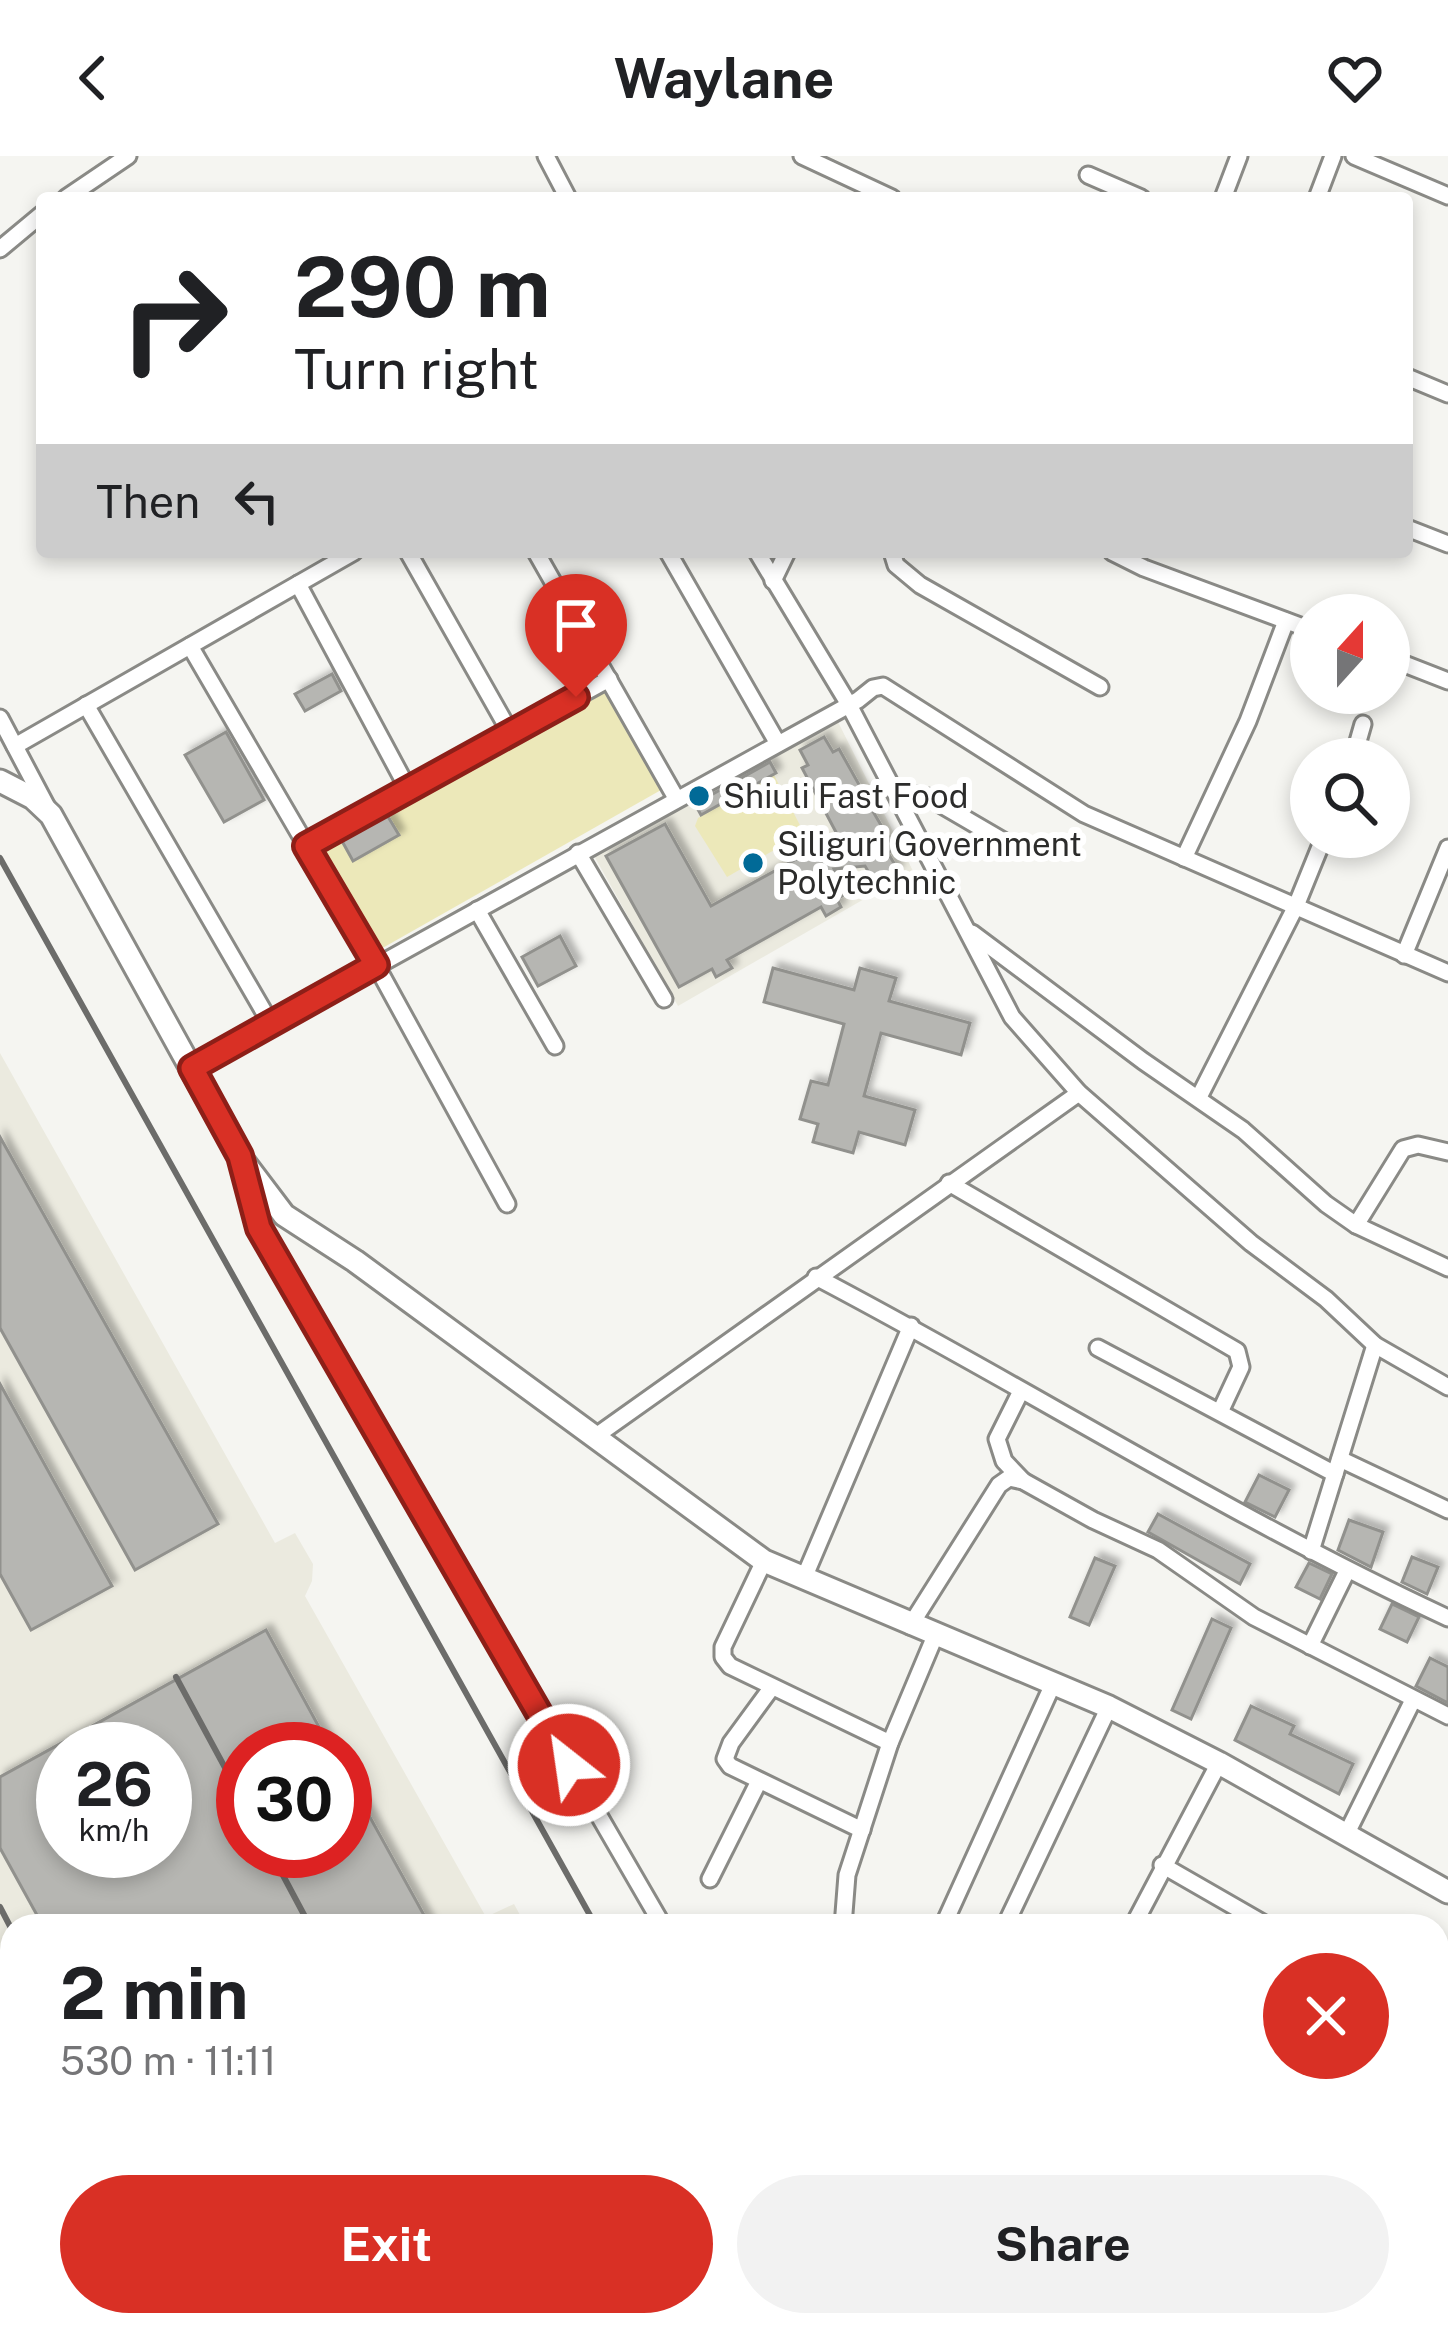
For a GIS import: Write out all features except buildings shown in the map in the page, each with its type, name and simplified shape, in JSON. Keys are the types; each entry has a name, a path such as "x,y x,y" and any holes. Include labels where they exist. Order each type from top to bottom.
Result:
{"street":[{"path":"546,156 565,192"},
{"path":"802,156 879,192"},
{"path":"1225,192 1239,156"},
{"path":"1319,192 1333,156"},
{"path":"1354,156 1448,196"},
{"path":"76,192 131,157"},
{"path":"1088,176 1127,192"},
{"path":"0,249 36,219"},
{"path":"1413,379 1448,394"},
{"path":"1413,530 1448,544"},
{"path":"15,746 344,558"},
{"path":"411,558 510,732"},
{"path":"539,558 673,804"},
{"path":"671,558 775,748"},
{"path":"760,558 848,703 1012,1017 1079,1093 1251,1243 1326,1299 1375,1345 1448,1388"},
{"path":"773,581 785,558"},
{"path":"894,558 906,575 1100,687"},
{"path":"1124,558 1290,622"},
{"path":"298,584 408,789"},
{"path":"1184,858 1248,721 1286,621"},
{"path":"190,646 376,965 507,1204"},
{"path":"1410,666 1448,681"},
{"path":"306,846 609,679"},
{"path":"192,1068 883,686 1084,814 1448,973"},
{"path":"86,705 272,1024"},
{"path":"0,718 240,1156 284,1215 355,1261 764,1561 1109,1707 1448,1892"},
{"path":"1359,738 1363,724"},
{"path":"0,781 33,798 51,814"},
{"path":"899,802 911,794 921,795 1012,846"},
{"path":"1404,955 1448,848"},
{"path":"578,853 664,999"},
{"path":"1199,1097 1315,858"},
{"path":"477,910 555,1046"},
{"path":"968,930 1143,1061 1199,1097 1356,1225 1448,1268"},
{"path":"596,1436 1079,1093"},
{"path":"1356,1225 1403,1149 1434,1146 1448,1152"},
{"path":"240,1156 259,1228 656,1914"},
{"path":"949,1183 1238,1351 1241,1367 1220,1412"},
{"path":"816,1276 1152,1467 1347,1571 1448,1618"},
{"path":"804,1578 911,1326"},
{"path":"1311,1551 1375,1345"},
{"path":"1098,1348 1338,1467 1448,1510"},
{"path":"1021,1391 998,1439 1004,1461 1023,1481"},
{"path":"910,1626 999,1485 1009,1478 1157,1550 1254,1617 1448,1716"},
{"path":"764,1561 723,1647 723,1657 730,1666 890,1743"},
{"path":"1310,1646 1347,1571"},
{"path":"844,1914 847,1875 890,1743 934,1636"},
{"path":"948,1914 1053,1684"},
{"path":"772,1687 726,1751 730,1766 862,1830"},
{"path":"1346,1835 1413,1700"},
{"path":"1011,1914 1109,1707"},
{"path":"1138,1914 1219,1763"},
{"path":"710,1880 759,1780"},
{"path":"1162,1865 1247,1914"}],"shaded area":[{"path":"604,690 661,790 379,950 322,849"},
{"name":"Siliguri Government Polytechnic","path":"838,722 913,871 678,1006 593,854"},
{"path":"774,775 804,833 727,877 695,826 698,818"},
{"path":"0,1053 275,1543 295,1533 313,1564 305,1596 484,1914 0,1914"},
{"path":"514,1904 519,1914 492,1914"}],"railway":[{"path":"0,858 589,1914"},
{"path":"176,1677 216,1751"},
{"path":"284,1878 304,1914"},
{"path":"0,1907 4,1914"}],"place":[{"name":"Shiuli Fast Food","path":"699,796"},
{"name":"Siliguri Government Polytechnic","path":"753,863"}],"route":[{"path":"569,1765 259,1228 240,1156 192,1068 376,965 306,846 576,697"}]}
